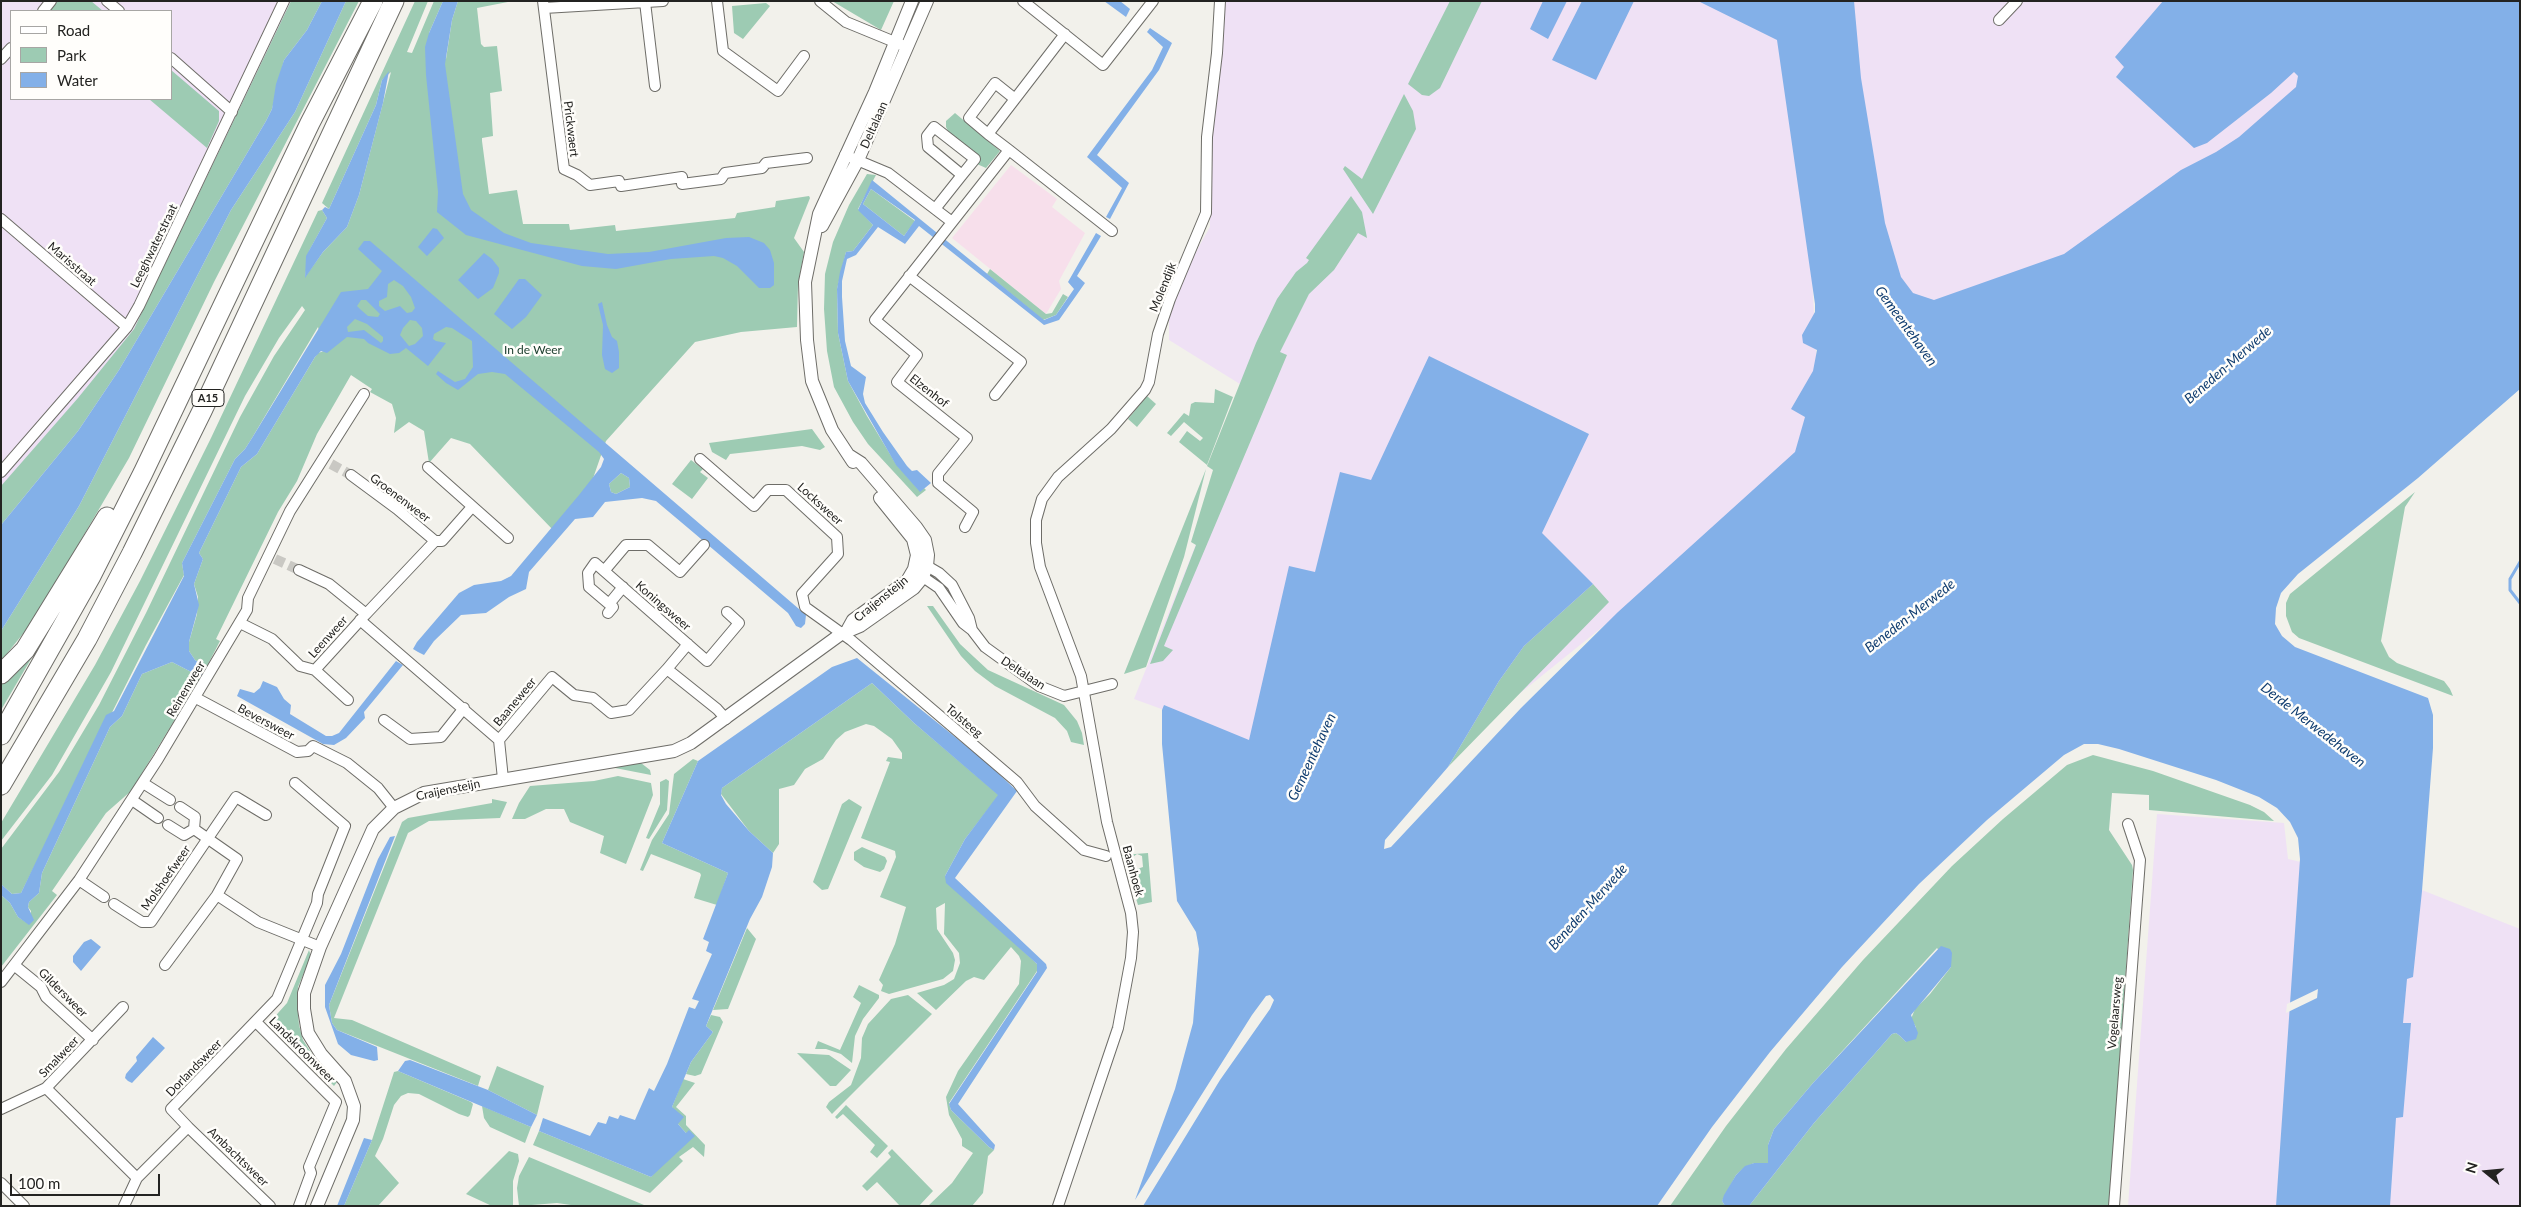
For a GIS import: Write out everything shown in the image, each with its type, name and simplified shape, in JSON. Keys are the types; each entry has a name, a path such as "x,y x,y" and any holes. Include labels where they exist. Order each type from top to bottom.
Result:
{"highway":[{"name":"A15","path":"1,735 55,642 143,473 306,130 373,1"},
{"name":"A15","path":"1,785 87,639 132,553 202,411 394,1"},
{"name":"A15","path":"1,674 25,650 45,620 128,481 143,473"}],"street":[{"path":"107,1 117,10"},
{"name":"Leeghwaterstraat","path":"1,472 127,327 139,306 284,1"},
{"name":"Prickwaert","path":"663,1 543,5 564,169 577,174 590,185 619,182 621,186 682,177 682,184 721,179 725,173 762,168 766,163 807,158"},
{"path":"717,1 723,51 778,91 804,56"},
{"path":"820,1 846,22 908,47"},
{"name":"Deltalaan","path":"912,1 820,214 811,245 805,297 807,340 812,380 832,430 856,467 913,538 921,571 939,588 963,622 985,647 1039,686 1064,696 1112,684"},
{"name":"Deltalaan","path":"811,245 858,160 927,1"},
{"path":"1023,1 1102,65 1153,1"},
{"name":"Molendijk","path":"1036,543 1036,520 1042,499 1058,477 1111,429 1144,390 1152,371 1158,334 1170,299 1203,223 1207,205 1208,114 1217,53 1220,1"},
{"path":"1999,20 2017,1"},
{"path":"645,2 655,86"},
{"path":"988,134 1065,34"},
{"path":"1,60 10,49"},
{"path":"172,59 232,112"},
{"path":"1015,99 995,83 968,118 1112,231"},
{"path":"935,209 975,159 934,127 927,136 928,147 962,175"},
{"name":"Elzenhof","path":"965,527 973,512 938,483 938,474 967,438 896,382 917,355 875,320 1009,150"},
{"path":"845,155 888,173 952,222"},
{"name":"Marisstraat","path":"1,219 127,327"},
{"path":"909,276 1021,362 995,395"},
{"name":"Reinenweer","path":"1,982 78,880 132,800 196,698 247,610 248,598 272,557 290,511 327,461 364,394"},
{"name":"Locksweer","path":"700,459 754,506 768,490 786,490 837,537 838,554 802,594 803,603"},
{"path":"428,467 508,538"},
{"name":"Groenenweer","path":"351,476 397,509 435,541 442,541 472,507"},
{"name":"Groenenweer","path":"363,617 435,541"},
{"name":"Baanhoek","path":"1036,543 1040,567 1048,593 1081,676 1107,822 1131,913 1133,932 1131,958 1118,1028 1058,1206"},
{"path":"604,571 626,545 648,545 680,572 704,545"},
{"name":"Koningsweer","path":"623,587 608,609 589,587 588,573 595,563 623,587 707,661 739,623 727,612"},
{"name":"Leenweer","path":"299,570 329,584 363,617 315,670"},
{"name":"Craijensteijn","path":"317,1206 353,1120 354,1106 346,1081 313,1043 305,1022 304,993 320,947 367,837 394,808 424,793 674,752 691,744 726,719 844,632 853,620 921,571"},
{"name":"Tolsteeg","path":"803,603 844,632 1017,782 1035,806 1084,850 1106,856"},
{"name":"Baaneweer","path":"363,617 499,740 503,779"},
{"name":"Leenweer","path":"240,623 272,639 300,666 315,670 348,700"},
{"name":"Koningsweer","path":"667,669 688,644"},
{"path":"667,669 717,709 726,719"},
{"name":"Baaneweer","path":"499,740 552,677 574,695 593,698 611,713 629,710 667,669"},
{"name":"Beversweer","path":"196,698 297,752 308,751 313,746 347,763 378,788 394,808"},
{"path":"384,720 410,739 441,737 464,708"},
{"path":"143,783 170,800"},
{"name":"Dorlandsweer","path":"188,1126 172,1109 277,999 302,940 345,826 295,783"},
{"name":"Molshoefweer","path":"114,904 142,922 151,922 236,797 266,815"},
{"path":"132,800 158,818"},
{"name":"Molshoefweer","path":"180,807 195,817 194,829"},
{"name":"Vogelaarsweg","path":"2114,1206 2140,860 2128,824"},
{"name":"Molshoefweer","path":"168,825 184,835 194,829"},
{"name":"Molshoefweer","path":"194,829 237,859 217,895"},
{"path":"78,880 104,897"},
{"path":"165,965 217,895 258,922 320,947"},
{"name":"Gildersweer","path":"14,965 41,986 46,997 93,1040"},
{"name":"Smalweer","path":"1,1109 46,1088 123,1007"},
{"name":"Landskroonweer","path":"256,1022 336,1102 309,1166 312,1173 299,1206"},
{"path":"46,1088 137,1178"},
{"path":"124,1206 137,1178 188,1126"},
{"name":"Ambachtsweer","path":"188,1126 264,1204"},
{"path":"1,1183 24,1206"}],"shaded area":[{"path":"1,1 302,1 129,343 1,505"},
{"path":"1220,1 1739,1 1800,41 1821,451 1395,794 1134,699 1256,394 1169,340 1169,299 1210,227 1209,113"},
{"path":"1838,1 2429,1 2052,288 1914,316 1886,278"},
{"path":"1011,165 1057,199 1052,207 1085,233 1059,281 1061,289 1046,314 952,238"},
{"path":"2157,814 2284,823 2288,859 2422,890 2520,929 2520,1206 2128,1206"}],"green space":[{"path":"58,1 91,1 102,10 50,10"},
{"path":"291,1 322,1 307,30 284,60 272,109 266,121 119,370 78,431 1,525 1,486 78,398 134,329"},
{"path":"346,1 359,1 214,282 129,458 34,620 1,661 1,631 79,506 231,210 295,112"},
{"name":"In de Weer","path":"415,1 428,1 407,52 412,53 434,1 443,1 429,33 446,59 452,20 458,1 513,1 477,8 481,44 484,47 497,46 502,91 490,93 493,136 482,138 482,141 489,194 517,190 523,224 569,224 570,230 615,225 616,231 735,218 737,213 775,207 776,201 809,196 810,198 794,238 804,252 798,284 797,327 741,332 695,342 606,441 590,487 554,531 470,444 451,438 429,463 424,431 409,422 394,433 396,418 392,404 370,392 372,389 351,375 317,434 297,481 278,512 216,639 220,641 206,668 195,660 189,651 189,642 197,614 198,597 194,584 203,559 199,553 241,467 257,454 315,357 318,353 324,351 318,327 252,438 235,459 182,563 184,575 146,645 21,893 12,894 1,884 1,849 59,772 99,705 146,613 240,417 274,356 305,310 302,306 279,338 245,396 111,672 52,775 1,841 1,823 95,665 140,581 211,438 318,211 322,210 327,218 309,251 305,277 323,252 347,227 359,195 391,72 382,80 376,105 329,209 322,203"},
{"path":"832,1 894,1 881,30"},
{"path":"1450,1 1482,1 1440,88 1429,96 1422,95 1408,84"},
{"path":"766,3 770,6 743,39 734,33 732,6"},
{"path":"172,71 219,111 219,121 207,148 150,100 172,100"},
{"path":"1404,94 1413,111 1416,129 1373,214 1343,169 1345,166 1362,179"},
{"path":"955,113 1000,151 986,168 977,164 950,135 946,127 946,121"},
{"path":"867,174 876,175 858,209 873,225 853,251 846,252 837,289 838,333 848,381 896,464 920,491 924,488 926,490 917,497 868,444 853,422 834,387 827,351 824,309 825,274 833,242 849,205"},
{"path":"871,189 915,221 904,236 863,204"},
{"path":"1351,196 1362,212 1367,238 1358,233 1334,270 1309,294 1280,352 1287,355 1164,646 1173,650 1163,661 1150,664 1196,545 1191,542 1213,470 1207,466 1256,343 1277,299 1296,272 1307,263 1309,260 1306,258"},
{"path":"990,269 1046,314 1052,313 1063,294 1068,297 1056,315 1043,320 987,274"},
{"path":"1215,389 1233,397 1207,465 1179,442 1187,431 1200,441 1203,438 1184,422 1171,436 1167,433 1184,413 1189,416 1191,404 1195,402 1214,403"},
{"path":"1147,396 1156,404 1137,427 1128,419"},
{"path":"812,429 825,447 820,450 802,446 730,454 726,460 712,452 709,443"},
{"path":"691,460 703,469 700,472 708,478 692,499 672,484"},
{"path":"1206,469 1184,557 1146,667 1124,674"},
{"path":"621,473 629,478 630,487 616,494 611,492 609,484"},
{"path":"2415,492 2405,507 2381,641 2389,657 2397,663 2444,681 2453,696 2299,638 2292,632 2286,616 2286,603 2290,594"},
{"path":"1593,584 1609,602 1448,767 1499,681 1524,646"},
{"path":"927,606 933,606 960,644 988,670 1064,705 1077,721 1084,745 1071,742 1067,731 1055,718 995,686 975,671 961,656"},
{"path":"59,612 41,642 1,710 1,682"},
{"path":"172,662 201,677 131,791 106,813 52,891 57,895 1,967 1,895 10,903 18,917 29,924 31,911 28,907 29,902 39,893 42,873 110,727 122,716 142,674"},
{"path":"872,683 914,723 999,795 965,839 945,876 1037,964 1037,971 949,1103 951,1110 994,1150 988,1156 983,1193 972,1206 928,1206 952,1183 973,1153 962,1146 962,1139 949,1115 946,1097 958,1071 1019,984 1021,961 1011,947 984,980 974,977 966,981 936,1010 917,993 944,985 954,979 960,963 959,953 944,934 945,903 936,908 937,929 953,953 955,960 953,971 943,979 889,994 881,991 883,985 879,980 895,944 906,907 880,897 896,857 895,851 861,838 890,762 886,761 888,757 902,759 902,753 892,739 874,726 866,724 845,732 836,740 823,759 805,769 794,785 779,789 779,844 773,853 749,831 721,794 722,788"},
{"path":"2093,755 2153,771 2250,805 2264,812 2274,821 2149,810 2149,795 2112,793 2109,830 2132,865 2133,870 2109,1206 1749,1206 1814,1123 1892,1034 1896,1033 1906,1042 1916,1027 1911,1019 1915,1009 1930,994 1951,967 1937,948 1813,1083 1774,1129 1768,1145 1768,1164 1754,1163 1745,1167 1736,1175 1722,1201 1725,1206 1670,1206 1726,1126 1786,1049 1863,960 1952,866 2003,819 2067,765"},
{"path":"693,759 698,761 662,843 728,873 717,905 694,898 700,873 651,854 643,871 640,870 652,840 669,814 674,774"},
{"path":"641,763 650,770 651,775 610,767"},
{"path":"618,776 651,783 653,795 626,864 600,853 604,836 570,822 564,809 546,809 525,819 512,819 519,803 530,786 594,781"},
{"path":"666,779 669,781 667,810 649,839 646,838 660,804 660,782"},
{"path":"492,799 507,802 500,818 429,821 408,833 334,1018 352,1020 481,1076 478,1086 337,1030 332,1023 329,1005 402,822 408,818 492,803"},
{"path":"849,799 862,807 828,889 822,890 813,882 842,804"},
{"path":"862,847 885,857 887,861 884,869 880,872 864,867 854,860 854,852"},
{"path":"1148,853 1152,902 1138,905 1125,864 1133,869 1143,867 1142,856 1137,854 1130,859 1123,858 1122,855"},
{"path":"747,928 756,939 728,1009 713,1010"},
{"path":"309,950 311,956 298,987 299,1025 303,1040 314,1057 337,1082 334,1086 270,1022 287,1003"},
{"path":"859,985 879,995 879,998 863,1019 855,1036 852,1063 841,1054 826,1049 815,1049 818,1041 840,1050 861,1003 853,997"},
{"path":"908,995 932,1014 832,1114 826,1107 829,1102 851,1085 861,1058 862,1038 868,1024 891,999"},
{"path":"711,1015 720,1017 723,1022 701,1074 695,1076 686,1074 691,1062 713,1032 706,1026"},
{"path":"797,1053 829,1055 851,1070 836,1086 830,1086"},
{"path":"497,1066 544,1086 537,1115 488,1090"},
{"path":"398,1071 471,1102 473,1104 470,1115 468,1117 459,1114 419,1094 408,1093 401,1096 394,1105 383,1139 375,1156 399,1183 378,1206 344,1206 372,1140 394,1072"},
{"path":"683,1079 695,1083 676,1107 686,1116 686,1125 705,1145 704,1157 693,1147 679,1157 683,1161 650,1193 533,1145 539,1131 651,1177 686,1133 678,1124 672,1107"},
{"path":"846,1105 888,1146 877,1158 870,1152 875,1145 843,1114 837,1119 835,1117"},
{"path":"482,1106 531,1127 525,1143 490,1127 484,1118"},
{"path":"892,1149 933,1191 919,1206 900,1206 877,1182 867,1191 862,1186 891,1157 888,1153"},
{"path":"509,1151 518,1154 519,1161 513,1181 513,1206 492,1206 466,1194"},
{"path":"529,1157 644,1206 578,1206 557,1203 519,1206 517,1188 519,1176"}],"water":[{"path":"322,1 346,1 295,112 231,210 79,506 1,631 1,525 78,431 119,370 266,121 272,109 276,84 284,60 307,30"},
{"path":"443,1 458,1 452,20 445,64 463,194 471,210 504,233 531,243 608,254 649,252 726,238 749,237 764,243 770,250 774,263 774,285 770,288 759,288 737,266 723,258 714,256 671,259 616,269 582,266 466,235 437,212 438,192 426,75 425,47"},
{"path":"1104,1 1120,1 1130,9 1126,17"},
{"path":"1543,1 1567,1 1548,39 1530,29"},
{"path":"1582,1 1634,1 1596,80 1552,60"},
{"path":"1698,1 1854,1 1861,78 1885,223 1901,277 1913,293 1934,300 2064,254 2181,170 2216,152 2239,137 2296,87 2298,76 2294,72 2271,93 2207,143 2194,148 2116,77 2124,67 2115,57 2163,1 2520,1 2520,389 2418,478 2298,574 2281,593 2276,608 2275,624 2282,636 2295,647 2428,698 2433,715 2433,748 2422,891 2413,977 2407,979 2403,1023 2411,1023 2403,1117 2396,1118 2390,1206 2276,1206 2300,859 2298,838 2290,822 2277,808 2259,797 2216,780 2098,744 2084,744 2064,755 1987,820 1919,884 1842,967 1770,1052 1712,1127 1657,1206 1143,1206 1220,1080 1270,1009 1274,1000 1270,995 1266,996 1252,1015 1135,1200 1175,1089 1193,1023 1199,949 1196,932 1177,901 1162,744 1162,710 1164,705 1249,740 1289,566 1315,572 1340,472 1371,480 1429,356 1589,434 1542,533 1593,584 1524,646 1499,681 1448,767 1385,840 1384,849 1391,847 1521,708 1618,612 1795,452 1805,417 1791,409 1813,371 1817,350 1803,343 1802,335 1815,312 1815,304 1777,40"},
{"path":"1150,28 1172,43 1159,70 1097,155 1129,183 1110,219 1106,217 1122,188 1087,157 1152,70 1163,47 1147,32"},
{"path":"389,71 383,103 359,195 347,227 323,252 305,278 306,256 327,218 322,210 325,207 329,209 376,105 382,80"},
{"path":"872,180 1044,320 1056,315 1074,289 1068,282 1096,233 1101,236 1077,276 1085,283 1059,320 1044,325 919,226 905,244 878,227 856,255 847,259 842,281 842,297 845,341 851,366 866,377 863,394 865,403 883,432 907,466 912,471 917,470 931,483 920,492 896,465 848,381 838,333 837,289 846,252 853,251 873,225 858,210","holes":["871,189 915,220 904,236 863,204"]},
{"path":"433,228 437,229 444,238 427,256 418,247"},
{"path":"364,241 370,241 806,615 805,624 801,628 796,626 788,613 656,501 642,498 605,502 593,517 575,519 529,572 526,589 509,597 486,613 461,615 434,641 424,655 413,649 459,593 474,585 501,581 511,576 579,495 601,467 604,459 599,452 505,374 492,372 478,374 458,390 446,383 436,374 438,371 455,382 465,379 473,367 472,341 452,328 446,327 434,334 433,339 446,343 428,366 406,348 399,353 390,354 364,339 347,337 327,353 321,351 315,357 257,454 241,467 199,553 203,559 194,584 199,605 189,642 189,651 195,660 206,668 201,677 172,662 142,674 122,716 110,727 42,873 39,893 29,902 28,907 34,920 29,925 18,917 10,903 1,895 1,884 12,894 21,893 106,715 114,711 184,576 182,563 235,459 252,438 341,292 368,289 382,271 358,249","holes":["394,280 403,286 411,297 415,308 412,312 407,313 400,306 385,311 379,306 379,301 387,297 388,284","361,300 366,300 380,314 378,317 368,316 357,306","355,319 367,324 383,337 383,341 381,343 364,330 348,332 347,327","410,320 416,321 422,328 423,336 415,344 409,346 400,335","621,473 629,478 630,487 616,494 611,492 609,484"]},
{"path":"484,253 499,268 499,273 493,288 478,299 458,280"},
{"path":"519,279 525,279 542,295 526,317 512,329 494,314"},
{"path":"602,302 607,325 612,337 617,341 619,352 619,368 612,373 605,369 602,355 603,325 598,304"},
{"path":"857,658 985,761 1017,791 955,878 1046,964 1047,968 958,1104 995,1145 994,1150 951,1110 949,1104 1037,972 1037,964 946,883 945,876 965,839 998,795 914,723 872,683 722,788 721,795 726,804 749,831 773,853 772,867 762,897 750,919 706,1026 713,1032 691,1062 672,1107 684,1117 678,1124 686,1133 689,1130 695,1136 651,1177 539,1131 543,1118 590,1136 598,1122 606,1124 609,1116 618,1119 620,1115 635,1120 649,1088 654,1091 667,1064 689,1007 695,1009 699,1001 692,999 712,954 706,951 709,942 703,939 728,873 662,843 698,761 832,667"},
{"path":"396,661 403,665 364,712 365,718 346,738 334,745 323,744 237,696 240,689 254,693 260,688 263,681 277,687 284,699 291,705 290,714 326,736 332,736 339,733"},
{"path":"395,836 329,1005 332,1023 337,1030 377,1047 378,1060 374,1061 351,1055 338,1044 325,1007 325,985 341,954 378,859 390,837"},
{"path":"91,939 101,947 81,971 73,962 73,956 84,942"},
{"path":"1941,946 1950,949 1952,953 1951,967 1911,1015 1918,1033 1916,1039 1906,1042 1896,1033 1892,1034 1814,1123 1749,1206 1725,1206 1722,1201 1724,1195 1736,1175 1745,1166 1754,1163 1768,1163 1768,1145 1774,1129 1813,1083"},
{"path":"153,1037 165,1048 132,1083 128,1081 125,1078 126,1074 137,1061 136,1057"},
{"path":"410,1060 488,1090 537,1115 531,1127 398,1071 405,1061"},
{"path":"364,1138 372,1140 344,1206 337,1206"}],"pier":[{"path":"2318,989 2317,998 2286,1013 2287,1004"}],"waterway":[{"path":"2520,562 2510,579 2510,590 2520,603"}],"tunnel":[{"path":"331,464 351,475"},
{"path":"275,559 299,570"}],"water label":[{"name":"Gemeentehaven","path":"1906,326"},
{"name":"Beneden-Merwede","path":"2228,365"},
{"name":"Beneden-Merwede","path":"1910,616"},
{"name":"Derde Merwedehaven","path":"2313,725"},
{"name":"Gemeentehaven","path":"1312,757"},
{"name":"Beneden-Merwede","path":"1588,907"}]}
